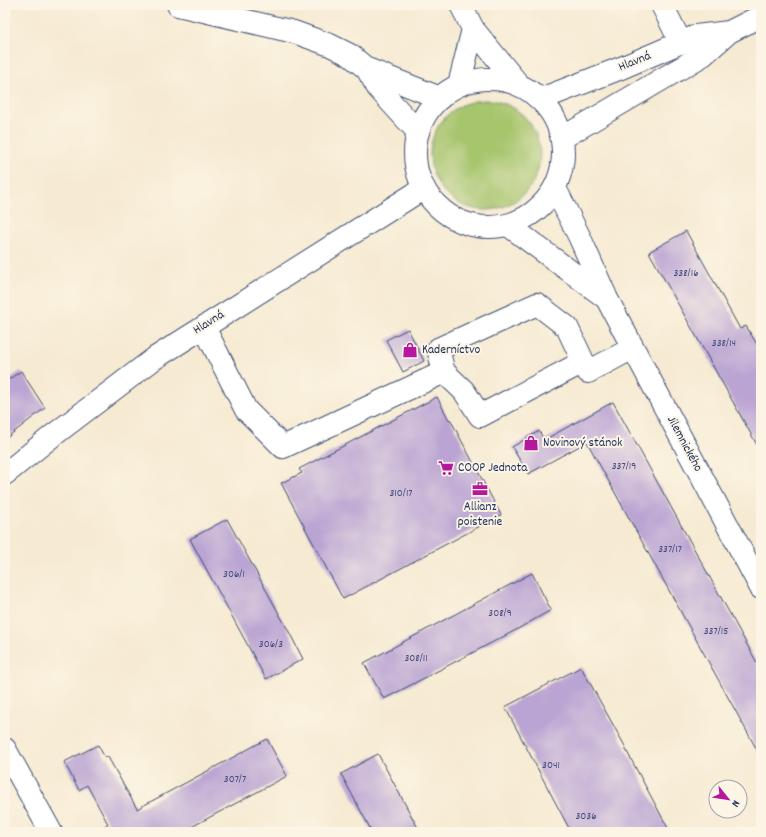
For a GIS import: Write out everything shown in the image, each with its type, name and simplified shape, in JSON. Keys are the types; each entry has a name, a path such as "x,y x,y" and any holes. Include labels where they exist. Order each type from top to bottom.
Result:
{"main road":[{"path":"178,5 294,32 330,45 350,56 367,69 440,98"},
{"path":"461,5 473,29 518,84"},
{"path":"662,5 681,43"},
{"name":"Hlavná","path":"562,138 703,55 729,32 761,16"},
{"path":"459,85 473,29"},
{"name":"Hlavná","path":"541,99 621,68 696,36 729,32"},
{"path":"367,69 378,88 418,132"},
{"path":"488,78 518,84 530,90 541,99 552,113 560,129 564,159 559,179 550,196 538,209 524,219 508,225 495,227 471,225 459,221 438,207 424,188 418,174 415,160 415,146 418,132 427,113 440,98 449,90 459,85 474,80 488,78"},
{"name":"Hlavná","path":"5,474 155,358 424,188"},
{"name":"Jilemnického","path":"555,188 580,238 607,299 632,348 761,588"},
{"name":"Jilemnického","path":"508,225 607,299"},
{"path":"583,362 480,416 464,391 444,372 438,349 537,304 567,327 588,372 632,348"},
{"path":"204,327 246,410 283,446 444,372"},
{"path":"5,749 51,832"}],"green space":[{"path":"485,100 506,104 516,109 524,116 531,124 536,134 540,155 536,176 531,186 524,194 516,201 506,206 485,210 464,206 454,201 446,194 439,186 434,176 430,155 434,134 439,124 446,116 454,109 464,104"}],"building":[{"path":"686,231 740,329 746,326 761,351 761,452 649,252"},
{"path":"408,329 424,361 403,372 386,340"},
{"path":"21,371 45,408 5,439 5,382"},
{"path":"437,397 501,515 343,599 281,483 302,473 299,469"},
{"path":"613,402 761,670 761,757 587,442 528,474 512,447 539,431 544,440"},
{"path":"227,519 303,659 266,679 190,539"},
{"path":"532,573 551,610 384,699 364,663"},
{"path":"581,667 670,832 571,832 505,707"},
{"path":"267,739 287,776 182,832 93,832 108,824 87,785 79,790 64,762 98,745 105,758 108,757 137,809"},
{"path":"378,754 420,832 372,832 341,774"}],"place":[{"name":"Kaderníctvo","path":"410,350"},
{"name":"Novinový stánok","path":"531,443"},
{"name":"COOP Jednota","path":"446,468"},
{"name":"Allianz poistenie","path":"480,489"}]}
